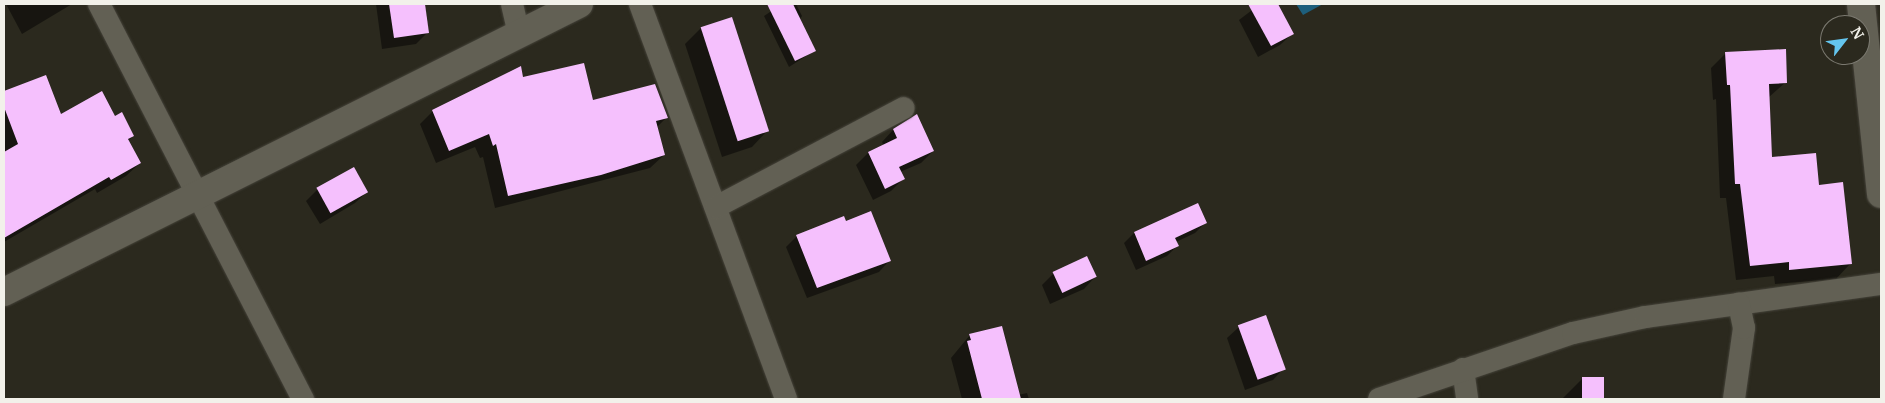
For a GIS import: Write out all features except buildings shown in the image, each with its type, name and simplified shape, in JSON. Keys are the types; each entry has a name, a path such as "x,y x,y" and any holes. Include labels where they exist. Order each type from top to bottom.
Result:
{"street":[{"path":"99,4 303,399"},
{"path":"512,4 519,35"},
{"path":"4,292 579,4"},
{"path":"640,4 786,399"},
{"path":"1862,4 1881,194"},
{"path":"716,207 904,108"},
{"path":"1379,399 1463,368 1573,333 1645,317 1881,284"},
{"path":"1734,399 1744,328 1739,304"},
{"path":"1463,368 1467,399"}],"water":[{"path":"1296,4 1323,4 1303,15"}]}
